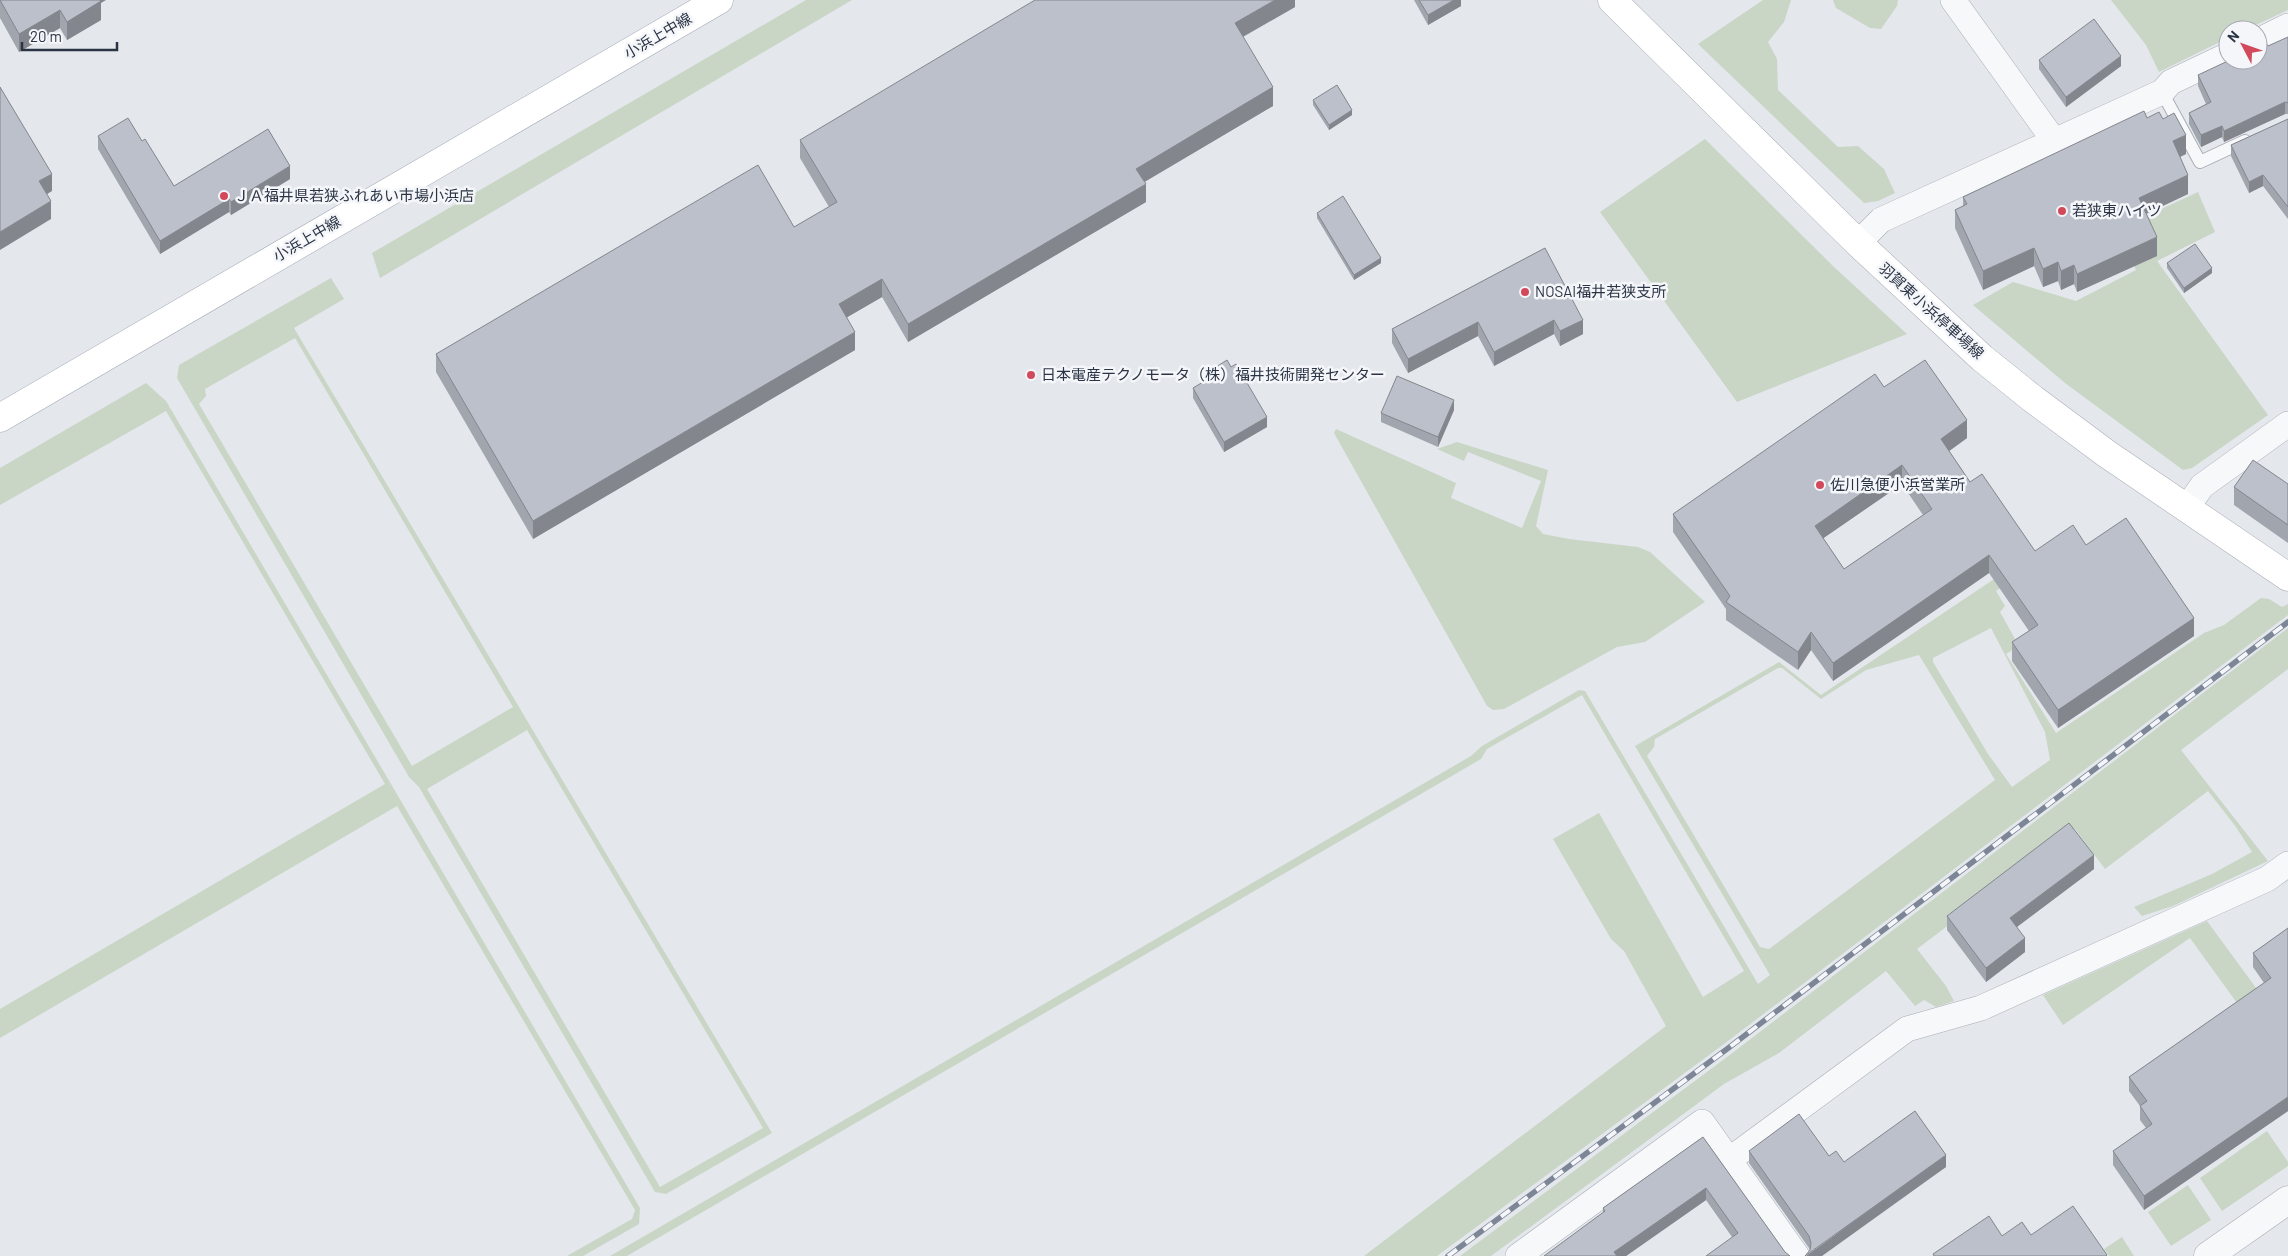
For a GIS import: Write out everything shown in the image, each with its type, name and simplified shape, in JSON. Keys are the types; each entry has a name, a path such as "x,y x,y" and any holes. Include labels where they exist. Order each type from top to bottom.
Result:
{"main road":[{"name":"小浜上中線","path":"0,418 719,0"},
{"name":"羽賀東小浜停車場線","path":"1612,0 1858,243 1933,314 2026,393 2107,454 2288,577"}],"street":[{"path":"1953,0 2055,142"},
{"path":"2268,36 2288,26"},
{"path":"1858,243 1881,220 2162,92 2171,82 2218,60"},
{"path":"2186,509 2202,486 2288,424"},
{"path":"1729,1160 1907,1029 1981,1008 2267,879 2288,864"},
{"path":"1524,1254 1702,1122 1797,1256"},
{"path":"2208,1256 2288,1200"}],"lane":[{"path":"2162,92 2200,162 2253,138"}],"green space":[{"path":"806,0 852,0 380,278 372,253"},
{"path":"1763,0 1791,0 1784,22 1768,42 1777,59 1778,90 1838,147 1858,146 1884,169 1895,193 1878,201 1864,203 1698,44"},
{"path":"1833,0 1898,0 1897,6 1881,29 1870,28 1836,8"},
{"path":"2111,0 2288,0 2288,10 2266,20 2218,20 2218,43 2159,72 2146,45"},
{"path":"1705,139 1834,267 1907,334 1737,402 1600,212"},
{"path":"2198,192 2215,232 2157,261 2268,415 2192,468 2183,470 2065,383 1973,305 2013,282 2076,301 2136,270 2132,262 2142,218"},
{"path":"331,278 344,299 294,328 772,1133 666,1194 655,1192 419,787 409,777 177,378 179,365","holes":["295,338 513,707 412,766 199,404 206,396 205,389","527,730 763,1128 660,1187 427,789"]},
{"path":"146,383 166,401 640,1208 639,1224 583,1256 567,1256 632,1219 635,1210 397,806 0,1038 0,1009 385,784 166,411 0,505 0,468"},
{"path":"1336,429 1456,483 1451,498 1522,528 1541,481 1468,452 1464,461 1437,449 1457,442 1548,470 1536,526 1543,534 1638,547 1650,552 1705,602 1645,642 1617,647 1504,709 1493,710 1487,706 1334,433"},
{"path":"2027,557 2032,566 1996,591 2005,606 2000,612 2019,646 2006,654 2056,733 2204,633 2224,625 2261,598 2269,599 2282,607 2288,604 2288,615 1724,1044 1437,1256 1364,1256 1666,1026 1624,951 1611,939 1553,839 1599,813 1703,997 1744,971 1582,695 1487,749 1481,759 627,1256 610,1256 1471,756 1482,746 1579,690 1585,691 1758,984 1770,975 1635,746 1779,662 1821,695","holes":["1991,628 2045,732 2050,760 2012,787 1988,754 1933,662 1933,658","1919,655 1995,780 1769,949 1760,947 1647,756 1654,747 1655,739 1778,668 1782,668 1821,699 1866,670"]},
{"path":"2288,628 2288,669 2181,750 2268,861 2173,906 2142,916 2134,907 2212,874 2252,852 2236,827 2208,791 2105,869 2075,829 1917,949 1946,986 1954,1001 1936,1007 1924,1000 1915,1006 1886,971 1779,1053 1724,1084 1491,1256 1460,1256 1731,1054"},
{"path":"2207,921 2262,996 2242,1010 2190,938 2063,1025 2043,995"},
{"path":"2267,1131 2288,1162 2288,1166 2222,1211 2200,1178"},
{"path":"2188,1185 2211,1220 2171,1246 2148,1212"},
{"path":"2122,1237 2134,1256 2109,1256 2104,1249"}],"building":[{"path":"0,0 101,1 67,22 60,10 19,34"},
{"path":"1035,0 1275,0 1235,23 1273,87 1136,169 1146,184 908,324 882,279 839,304 855,332 533,521 436,354 758,165 794,227 837,202 800,140"},
{"path":"1419,0 1454,0 1428,15"},
{"path":"2094,19 2121,56 2066,97 2039,60"},
{"path":"2288,37 2288,103 2285,102 2224,131 2222,126 2201,135 2189,113 2211,102 2198,75 2218,66 2218,70 2268,70 2268,46"},
{"path":"1337,85 1352,110 1329,125 1313,100"},
{"path":"0,87 52,174 39,181 51,201 0,232"},
{"name":"若狭東ハイツ","path":"2144,111 2147,118 2159,112 2163,119 2174,113 2186,135 2173,141 2188,175 2139,198 2157,237 2077,274 2074,265 2061,271 2058,262 2043,269 2034,248 1983,271 1955,210 1967,204 1963,197"},
{"path":"128,118 142,141 145,139 174,186 268,129 290,166 231,202 229,199 160,241 98,136"},
{"path":"2288,119 2288,207 2263,175 2249,182 2231,145"},
{"path":"1343,196 1381,258 1354,275 1317,213"},
{"path":"2195,244 2212,268 2184,288 2167,263"},
{"name":"NOSAI福井若狭支所","path":"1545,248 1583,320 1560,331 1554,320 1494,352 1478,322 1408,359 1392,329"},
{"path":"1227,360 1231,367 1236,364 1267,417 1224,442 1193,388 1208,379 1205,374"},
{"path":"1925,360 1967,420 1941,439 1970,482 1982,474 2035,551 2073,525 2086,545 2126,518 2194,618 2058,710 2012,642 2038,625 1989,555 1833,663 1811,632 1798,652 1726,602 1730,596 1673,514 1875,374 1884,387","holes":["1902,465 1932,509 1844,569 1815,526"]},
{"path":"1397,376 1454,400 1438,437 1381,413"},
{"path":"2253,460 2288,484 2288,525 2234,487"},
{"path":"2069,823 2094,855 2010,918 2025,938 1986,968 1947,916"},
{"path":"2288,928 2288,1097 2144,1196 2113,1151 2152,1124 2140,1106 2147,1101 2129,1077 2271,978 2253,953"},
{"path":"1915,1111 1946,1155 1805,1256 1810,1250 1809,1236 1749,1151 1799,1114 1829,1156 1836,1151 1844,1162"},
{"path":"1703,1137 1785,1252 1790,1256 1706,1256 1738,1233 1706,1188 1614,1252 1617,1256 1544,1256 1605,1211 1603,1208"},
{"path":"2073,1206 2106,1256 1934,1256 1933,1254 1989,1216 2002,1236 2022,1222 2031,1235"}],"railway":[{"path":"1448,1256 1727,1049 2288,622"}],"place":[{"name":"ＪＡ福井県若狭ふれあい市場小浜店","path":"224,196"},
{"name":"若狭東ハイツ","path":"2062,211"},
{"name":"NOSAI福井若狭支所","path":"1525,292"},
{"name":"日本電産テクノモータ（株）福井技術開発センター","path":"1031,375"},
{"name":"佐川急便小浜営業所","path":"1820,485"}]}
